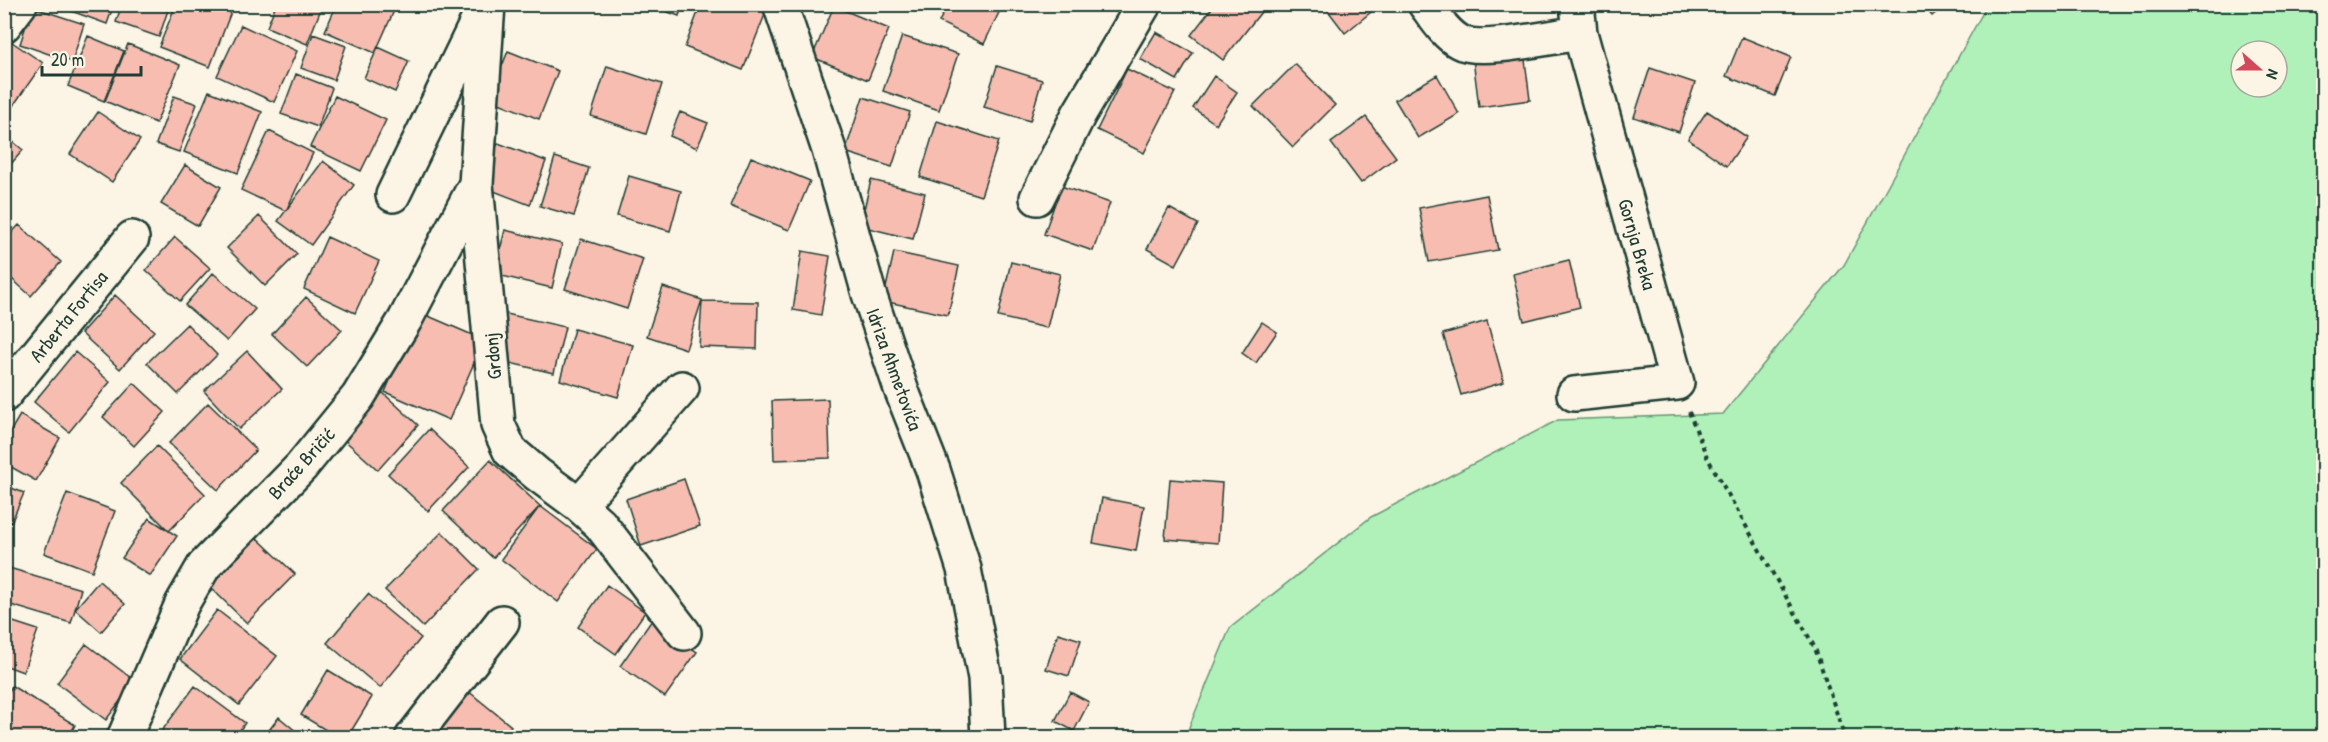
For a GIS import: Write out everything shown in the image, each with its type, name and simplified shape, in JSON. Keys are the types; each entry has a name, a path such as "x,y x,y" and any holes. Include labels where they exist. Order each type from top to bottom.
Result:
{"street":[{"path":"4,25 20,4"},
{"name":"Grdonj","path":"487,4 476,184 498,425 510,451 600,524 684,633"},
{"name":"Grdonj","path":"393,195 487,4"},
{"name":"Idriza Ahmetovića","path":"780,4 829,150 869,294 901,389 933,470 964,569 985,678 988,738"},
{"path":"1037,198 1079,114 1144,4"},
{"path":"1425,4 1448,33 1461,44 1486,46 1578,19"},
{"name":"Gornja Breka","path":"1578,19 1677,383"},
{"name":"Braće Bričić","path":"124,738 182,604 204,566 302,467 358,397 405,320 476,184"},
{"name":"Arberta Fortisa","path":"4,395 132,238"},
{"path":"1574,394 1677,383"},
{"path":"579,505 682,388"},
{"path":"412,738 502,622"}],"path":[{"path":"1677,383 1707,457 1815,648 1845,738"}],"green space":[{"path":"1987,5 2323,5 2323,737 1185,737 1230,628 1371,517 1558,420 1723,414 1844,265"}],"building":[{"path":"52,4 114,4 107,24"},
{"path":"122,4 170,4 159,37 116,22"},
{"path":"176,4 234,4 210,67 159,47"},
{"path":"276,4 323,4 307,44 267,27"},
{"path":"337,4 397,4 375,53 325,31"},
{"path":"646,4 683,4 679,16"},
{"path":"701,4 747,4 766,12 743,70 685,47"},
{"path":"948,4 1003,4 984,44 939,22"},
{"path":"1215,4 1251,4 1261,12 1223,60 1191,35"},
{"path":"1323,4 1381,4 1345,33"},
{"path":"1922,4 1946,4 1932,16"},
{"path":"834,6 889,29 868,80 812,57"},
{"path":"32,7 84,24 72,62 20,44"},
{"path":"241,25 297,51 274,102 217,76"},
{"path":"1156,32 1193,53 1177,80 1140,59"},
{"path":"313,34 346,46 334,80 301,68"},
{"path":"88,36 124,51 104,101 68,86"},
{"path":"902,36 958,54 939,110 883,91"},
{"path":"1742,37 1791,57 1775,96 1726,76"},
{"path":"12,42 43,63 4,119 4,53"},
{"path":"128,44 180,65 156,123 105,101"},
{"path":"378,47 409,61 395,92 364,78"},
{"path":"508,51 558,71 539,119 489,99"},
{"path":"1524,52 1530,100 1479,107 1473,59"},
{"path":"1295,64 1335,105 1293,147 1253,106"},
{"path":"607,66 662,84 646,134 591,116"},
{"path":"997,66 1042,80 1030,121 984,107"},
{"path":"1650,68 1695,83 1679,132 1634,117"},
{"path":"1127,69 1175,92 1144,153 1097,130"},
{"path":"296,74 332,88 318,127 281,114"},
{"path":"1437,75 1459,114 1418,138 1395,100"},
{"path":"1214,76 1237,92 1216,124 1193,108"},
{"path":"209,91 262,112 238,173 184,152"},
{"path":"174,96 197,104 179,152 156,144"},
{"path":"335,96 386,120 361,171 310,147"},
{"path":"863,97 910,112 892,167 845,152"},
{"path":"1707,111 1747,137 1727,166 1688,139"},
{"path":"98,112 140,140 112,182 70,154"},
{"path":"680,112 708,123 697,148 670,136"},
{"path":"1366,117 1396,157 1361,183 1331,143"},
{"path":"937,121 999,141 981,196 920,177"},
{"path":"269,131 313,153 286,211 241,190"},
{"path":"4,134 23,150 4,172"},
{"path":"498,143 546,161 530,205 481,186"},
{"path":"555,157 589,168 574,216 540,206"},
{"path":"751,157 810,181 789,230 730,206"},
{"path":"323,161 354,185 311,245 278,221"},
{"path":"185,165 221,187 198,226 161,204"},
{"path":"629,176 681,191 670,231 617,216"},
{"path":"871,180 925,193 913,239 860,226"},
{"path":"1061,186 1110,203 1093,251 1044,234"},
{"path":"1487,195 1498,250 1429,262 1419,208"},
{"path":"1169,208 1198,224 1176,265 1147,249"},
{"path":"259,216 297,254 265,286 227,248"},
{"path":"19,225 61,262 31,296 4,272 4,241"},
{"path":"505,230 562,244 552,288 494,274"},
{"path":"175,237 210,268 180,301 146,270"},
{"path":"327,237 379,261 355,313 304,289"},
{"path":"581,239 643,259 627,309 565,289"},
{"path":"802,251 830,256 821,315 793,310"},
{"path":"894,252 959,266 948,315 883,301"},
{"path":"1569,260 1580,307 1524,321 1513,274"},
{"path":"1011,262 1060,274 1047,328 998,317"},
{"path":"213,273 255,309 227,341 185,305"},
{"path":"663,287 702,300 686,349 647,336"},
{"path":"115,295 154,331 120,369 81,333"},
{"path":"306,297 342,330 307,367 272,334"},
{"path":"702,301 758,302 757,349 699,347"},
{"path":"419,312 484,340 449,420 385,392"},
{"path":"502,313 565,327 554,373 492,359"},
{"path":"1487,321 1504,382 1461,395 1443,334"},
{"path":"1262,322 1277,332 1256,363 1242,353"},
{"path":"187,324 217,355 178,394 147,363"},
{"path":"574,329 633,345 618,397 560,380"},
{"path":"247,351 282,389 239,429 204,391"},
{"path":"75,352 110,382 69,432 34,402"},
{"path":"134,383 165,412 134,446 103,417"},
{"path":"382,392 418,425 378,470 341,437"},
{"path":"828,399 830,458 774,460 772,401"},
{"path":"208,403 256,450 218,490 169,443"},
{"path":"20,415 60,438 36,481 4,463 4,442"},
{"path":"429,429 469,467 428,511 388,474"},
{"path":"157,446 205,494 169,531 121,483"},
{"path":"490,460 540,506 493,558 443,511"},
{"path":"684,479 700,526 641,546 626,499"},
{"path":"1170,479 1222,483 1218,543 1165,539"},
{"path":"4,485 24,493 11,523 4,521"},
{"path":"67,493 115,511 92,571 44,553"},
{"path":"1102,498 1144,506 1136,551 1093,543"},
{"path":"540,506 597,549 558,602 501,559"},
{"path":"149,518 177,536 150,576 122,558"},
{"path":"442,532 479,569 423,627 385,590"},
{"path":"257,538 295,574 247,623 209,586"},
{"path":"9,568 81,589 71,623 4,603 4,582"},
{"path":"99,581 125,604 101,632 75,609"},
{"path":"607,585 645,612 616,654 578,627"},
{"path":"368,594 421,638 380,688 327,643"},
{"path":"217,610 277,656 239,705 180,659"},
{"path":"4,619 38,630 23,672 4,665"},
{"path":"652,620 697,652 665,697 620,666"},
{"path":"1058,633 1081,640 1069,676 1046,669"},
{"path":"86,644 135,681 106,720 57,683"},
{"path":"328,670 372,697 347,738 339,738 301,715"},
{"path":"12,686 75,725 68,738 4,736 4,699"},
{"path":"195,686 245,723 234,738 161,738 158,736"},
{"path":"462,686 511,726 502,738 434,738 426,731"},
{"path":"1070,692 1089,702 1074,731 1055,721"},
{"path":"279,717 304,738 263,738"}]}
